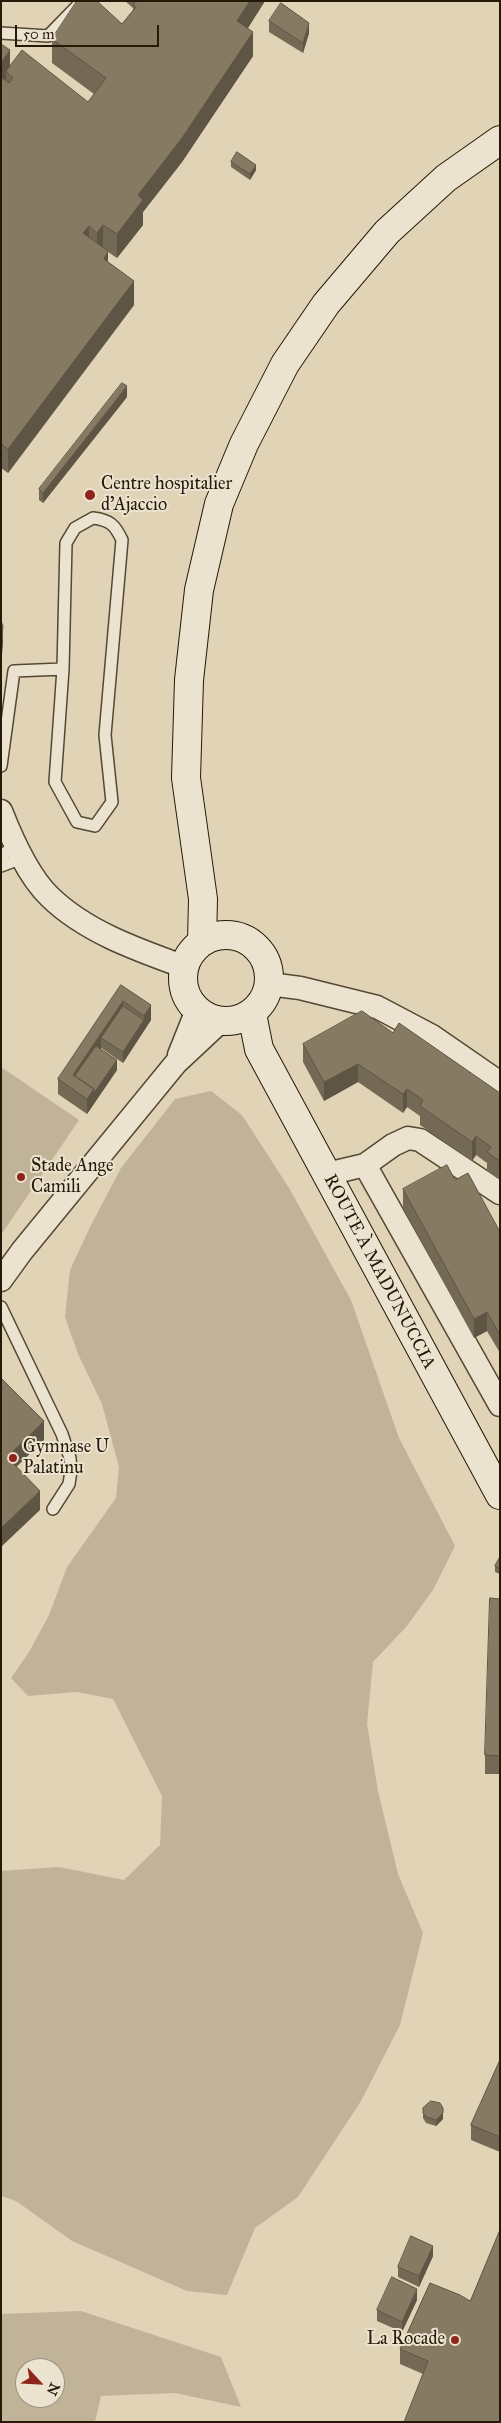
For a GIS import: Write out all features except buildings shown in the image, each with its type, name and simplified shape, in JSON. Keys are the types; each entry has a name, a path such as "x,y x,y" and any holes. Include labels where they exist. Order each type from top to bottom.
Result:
{"main road":[{"path":"202,942 203,899 186,778 189,680 199,590 219,504 244,444 286,364 326,304 387,232 446,178 500,140"},
{"path":"203,899 228,935"},
{"path":"228,935 242,938 254,945 264,956 269,969 269,984 266,995 225,1016 185,990 185,967 188,958 202,942 214,937 228,935"},
{"name":"ROUTE À MADUNUCCIA","path":"225,1016 259,1049 500,1495"}],"street":[{"path":"1,811 10,850 49,896 89,926 185,967"},
{"path":"269,984 300,988 377,1008 432,1036 500,1083"},
{"path":"1,1280 22,1251 176,1063 225,1016"},
{"path":"327,1174 365,1165 393,1145 408,1138 420,1140 500,1193"},
{"path":"365,1165 500,1405"}],"lane":[{"path":"1,33 48,36 82,1"},
{"path":"93,518 106,519 116,526 122,540 106,735 112,802 94,826 77,822 55,782 63,669 66,543 75,528 93,518"},
{"path":"1,766 14,672 63,669"},
{"path":"1,866 10,850"},
{"path":"1,1306 62,1434 70,1458 69,1484 53,1509"}],"shaded area":[{"name":"Stade Ange Camili","path":"1,1067 79,1120 1,1235"},
{"path":"211,1091 242,1115 289,1188 351,1300 399,1438 455,1546 433,1590 406,1627 373,1662 367,1724 378,1791 398,1874 423,1933 400,2025 361,2101 298,2197 255,2228 227,2295 187,2291 72,2241 16,2201 1,2196 1,1871 59,1867 124,1880 160,1845 162,1796 113,1699 77,1692 28,1696 11,1678 29,1652 49,1615 67,1567 116,1498 119,1467 102,1404 78,1354 65,1317 70,1270 121,1168 175,1099"},
{"path":"81,2311 221,2357 241,2407 175,2393 101,2396 95,2422 1,2422 1,2314"}],"place":[{"name":"Centre hospitalier d'Ajaccio","path":"90,495"},
{"name":"Stade Ange Camili","path":"21,1177"},
{"name":"Gymnase U Palatinu","path":"13,1458"},
{"name":"La Rocade","path":"455,2340"}]}
